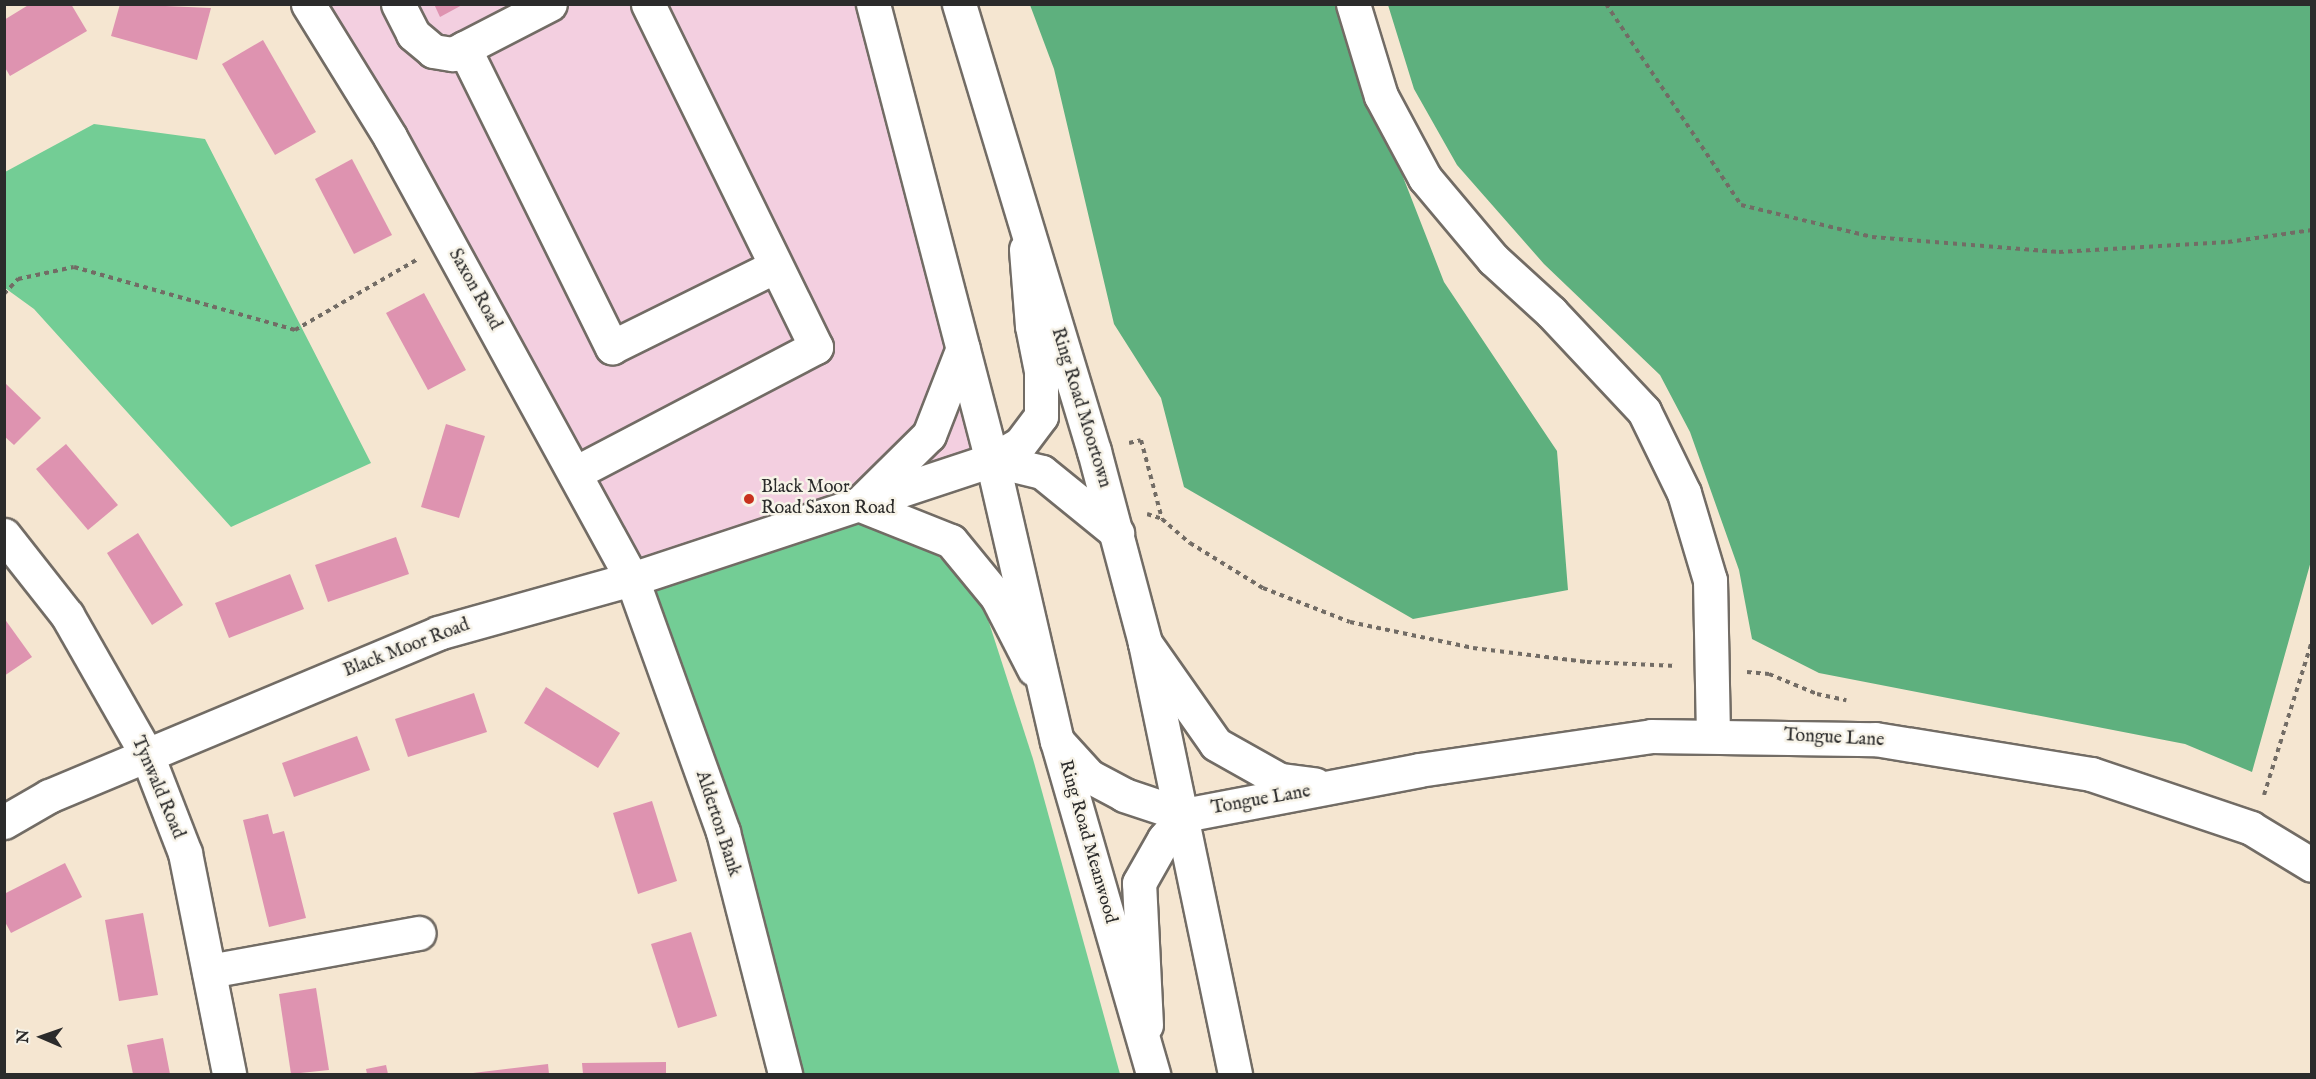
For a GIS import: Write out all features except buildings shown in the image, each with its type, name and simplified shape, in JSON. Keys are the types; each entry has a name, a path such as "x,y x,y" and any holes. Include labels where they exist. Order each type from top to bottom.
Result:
{"main road":[{"name":"Saxon Road","path":"308,4 390,137 632,579"},
{"path":"398,4 413,34 433,51 453,54 550,4"},
{"path":"575,473 816,347 774,267 648,4"},
{"path":"873,4 992,460 1058,741"},
{"name":"Ring Road Moortown","path":"959,4 1117,533 1145,643 1184,815"},
{"path":"1353,4 1381,96 1425,178 1493,259 1551,312 1644,411 1684,493 1710,580 1713,734"},
{"path":"464,48 612,347 774,267"},
{"name":"Black Moor Road","path":"4,822 49,796 438,633 632,579 992,460 1020,444 1041,416 1041,371 1032,326 1025,230"},
{"name":"Black Moor Road","path":"858,504 929,435 963,348"},
{"path":"992,460 1042,471 1117,533"},
{"path":"858,504 951,541 998,597 1045,689"},
{"name":"Tynwald Road","path":"4,535 67,615 147,755 185,854 229,1074"},
{"name":"Alderton Bank","path":"632,579 723,832 785,1074"},
{"name":"Tongue Lane","path":"1145,643 1216,744 1281,780 1339,787"},
{"name":"Tongue Lane","path":"1184,815 1419,770 1651,736 1713,734 1875,739 2091,774 2251,828 2312,865"},
{"name":"Ring Road Meanwood","path":"1058,741 1089,776 1124,795 1184,815 1164,839 1139,883 1151,1064"},
{"name":"Ring Road Meanwood","path":"1058,741 1151,1064"},
{"path":"1184,815 1235,1074"},
{"path":"209,971 420,933"}],"path":[{"path":"1606,4 1741,205 1872,237 2059,252 2228,242 2312,230"},
{"path":"4,294 18,279 74,267 295,330 447,242"},
{"path":"2260,806 2312,641"}],"shaded area":[{"path":"308,5 873,5 992,460 632,579"}],"green space":[{"path":"1030,5 1336,5 1444,282 1557,451 1568,590 1413,619 1184,487 1161,398 1114,324 1054,69"},
{"path":"1388,5 2311,5 2311,561 2252,772 2185,744 1819,673 1752,639 1739,570 1690,432 1660,375 1544,264 1457,165 1414,89"},
{"path":"94,124 205,139 371,463 231,527 34,309 5,288 5,172"},
{"path":"858,504 930,549 960,576 984,607 1033,759 1120,1074 785,1074 632,579"}],"place":[{"name":"Black Moor Road Saxon Road","path":"749,499"}]}
